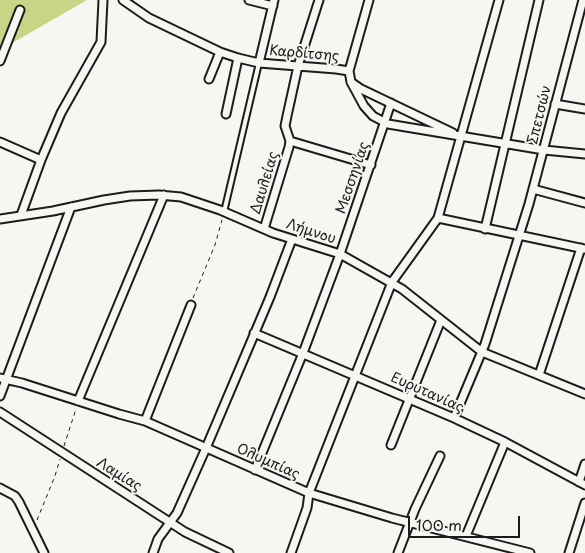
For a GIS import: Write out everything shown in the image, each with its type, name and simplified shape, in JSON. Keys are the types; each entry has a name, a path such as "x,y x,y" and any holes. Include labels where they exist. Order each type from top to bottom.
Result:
{"street":[{"path":"21,215 61,113 101,42 103,0"},
{"name":"Καρδίτσης","path":"122,0 149,18 220,52 238,58 260,63 349,72 351,82 364,106 384,123 505,144 585,154"},
{"path":"249,0 274,3 260,63"},
{"name":"Δαυλείας","path":"264,229 288,154 290,141 285,126 298,66 319,0"},
{"path":"349,72 369,0"},
{"path":"291,553 307,508 308,493 392,282 438,218 498,0"},
{"path":"485,229 539,0"},
{"name":"Σπετσών","path":"454,418 482,352 534,189 583,0"},
{"path":"0,61 20,10"},
{"path":"209,79 220,52"},
{"path":"226,114 238,58"},
{"path":"351,82 361,89 460,136"},
{"name":"Μεσσηνίας","path":"255,470 303,353 340,254 391,103"},
{"path":"555,104 585,109"},
{"path":"290,141 371,165"},
{"path":"0,142 41,160"},
{"path":"534,189 585,203"},
{"path":"78,401 164,195"},
{"name":"Λήμνου","path":"0,219 122,197 164,195 181,197 264,229 340,254 392,282 482,352 585,394"},
{"path":"0,396 3,379 71,207"},
{"path":"438,218 583,249 539,375"},
{"path":"153,553 158,539 171,523 206,448 270,297 292,239"},
{"path":"145,421 191,305"},
{"path":"391,445 441,320"},
{"name":"Ευρυτανίας","path":"254,333 454,418 505,442 582,483"},
{"name":"Ολυμπίας","path":"3,379 145,421 308,493 527,553"},
{"name":"Λαμίας","path":"0,412 185,532 229,553"},
{"path":"466,536 505,442"},
{"path":"398,553 440,456"},
{"path":"582,483 585,464"},
{"path":"0,488 15,496 44,553"},
{"path":"569,553 585,503"}],"lane":[{"path":"224,212 260,63"}],"path":[{"path":"191,305 214,245 224,212"},
{"path":"31,528 56,476 78,401"}],"green space":[{"path":"0,0 87,0 0,50"}]}
